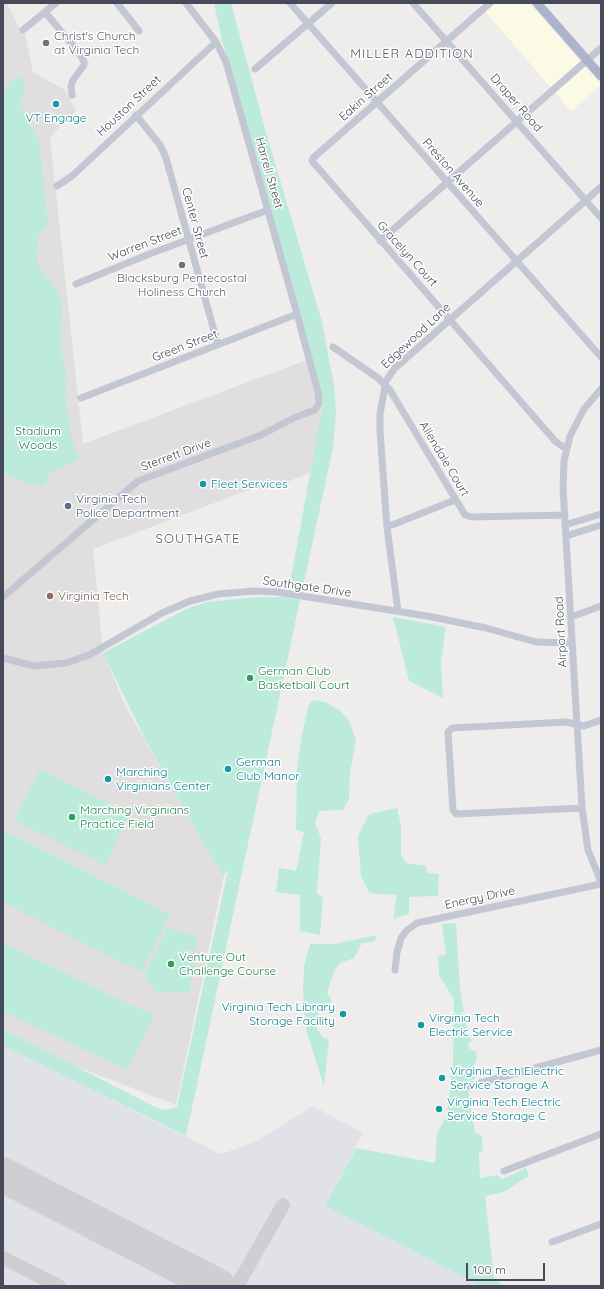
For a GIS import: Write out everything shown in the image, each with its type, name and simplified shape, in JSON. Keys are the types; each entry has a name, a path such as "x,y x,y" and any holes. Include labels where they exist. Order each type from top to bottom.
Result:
{"main road":[{"path":"537,3 601,76"}],"street":[{"path":"23,30 56,3"},
{"path":"117,3 139,31"},
{"name":"Harrell Street","path":"186,3 216,42 226,62 309,360"},
{"name":"Preston Avenue","path":"290,3 601,357"},
{"path":"255,69 332,3"},
{"name":"Draper Road","path":"413,3 517,120 601,218"},
{"name":"Eakin Street","path":"312,161 313,158 490,3"},
{"path":"44,12 76,49 84,61 84,65 73,80 71,86 72,95"},
{"name":"Houston Street","path":"57,186 72,176 216,42"},
{"path":"380,241 601,48"},
{"name":"Center Street","path":"136,115 164,153 218,345"},
{"name":"Gracelyn Court","path":"312,161 555,441 566,449"},
{"name":"Edgewood Lane","path":"398,611 387,527 380,431 380,414 384,384 395,368 601,187"},
{"name":"Warren Street","path":"76,284 188,239 268,210"},
{"name":"Green Street","path":"81,398 297,314"},
{"name":"Allendale Court","path":"333,347 384,384 462,512 472,517 565,515"},
{"name":"Sterrett Drive","path":"3,597 138,481 261,435 296,417 315,410 319,402 318,392 309,360"},
{"name":"Airport Road","path":"601,389 589,402 578,418 566,449 563,471 582,808 588,850 601,883"},
{"path":"387,527 455,500"},
{"path":"565,525 601,514"},
{"path":"566,536 601,524"},
{"name":"Southgate Drive","path":"3,658 34,666 54,665 80,658 100,649 177,606 200,598 236,591 277,592 463,623 536,642 572,643"},
{"path":"571,617 601,606"},
{"path":"582,808 459,815 454,813 448,741 449,730 566,722 588,726 601,720"},
{"name":"Energy Drive","path":"395,970 399,943 407,930 417,923 601,883"},
{"path":"469,1086 601,1050"},
{"path":"504,1171 601,1134"},
{"path":"552,1242 601,1224"}],"shaded area":[{"name":"Virginia Tech","path":"3,3 7,3 19,27 25,34 33,72 65,90 76,111 50,137 83,444 312,358 323,403 314,462 310,473 268,489 254,488 93,549 103,653 126,707 207,850 224,875 176,1105 3,1038"},
{"path":"478,3 529,3 601,85 571,111"},
{"path":"3,1046 221,1154 255,1142 313,1106 363,1133 325,1206 482,1286 3,1286"}],"green space":[{"path":"214,3 231,3 267,136 322,322 334,386 336,414 333,447 302,592 289,589 323,403 249,132 222,41"},
{"name":"Stadium Woods","path":"22,76 26,89 20,101 30,127 39,138 48,225 42,230 38,238 38,265 58,292 62,306 60,341 67,381 65,396 72,438 79,459 50,473 43,486 29,484 3,474 3,89 11,81"},
{"path":"257,597 287,597 300,600 186,1136 3,1046 3,1029 157,1108 165,1110 177,1107 228,870 224,875 207,850 145,739 103,653 186,609 207,602"},
{"path":"393,617 446,627 441,662 443,698 409,681"},
{"path":"314,700 325,702 341,711 349,721 356,739 350,773 349,799 343,810 319,811 315,823 321,838 317,893 323,898 320,935 300,931 300,895 276,892 279,868 296,871 304,832 296,830 297,767 302,734 309,704"},
{"name":"Marching Virginians Practice Field","path":"40,769 130,814 105,865 14,820"},
{"path":"397,808 401,825 401,854 406,863 426,866 427,873 439,874 438,896 409,897 409,914 393,919 397,895 376,894 369,892 361,877 358,836 369,814"},
{"path":"3,830 170,914 141,972 3,902"},
{"path":"456,923 460,989 468,1035 472,1041 468,1043 469,1048 476,1052 477,1058 474,1066 476,1078 467,1083 475,1132 482,1136 483,1150 479,1153 480,1178 497,1175 503,1179 526,1168 529,1176 504,1192 485,1196 494,1278 503,1286 482,1286 325,1206 356,1148 435,1163 437,1134 447,1114 453,1063 454,1000 439,975 438,956 446,954 442,924"},
{"name":"Venture Out Challenge Course","path":"167,928 198,937 195,951 189,950 187,958 195,960 189,993 156,992 144,975"},
{"path":"377,935 374,942 362,943 354,958 340,963 334,971 327,993 332,1001 319,1013 316,1028 324,1038 329,1039 324,1087 306,1029 303,993 304,966 310,944 334,944"},
{"path":"3,943 154,1016 127,1070 3,1011"}],"taxiway":[{"path":"237,1286 283,1205"},
{"path":"3,1258 59,1286"}],"runway":[{"path":"3,1175 218,1286"}],"place":[{"name":"Christ's Church at Virginia Tech","path":"46,43"},
{"name":"VT Engage","path":"56,104"},
{"name":"Blacksburg Pentecostal Holiness Church","path":"182,265"},
{"name":"Fleet Services","path":"203,484"},
{"name":"Virginia Tech Police Department","path":"68,506"},
{"name":"Virginia Tech","path":"50,596"},
{"name":"German Club Basketball Court","path":"250,678"},
{"name":"German Club Manor","path":"228,769"},
{"name":"Marching Virginians Center","path":"108,779"},
{"name":"Marching Virginians Practice Field","path":"72,817"},
{"name":"Venture Out Challenge Course","path":"171,964"},
{"name":"Virginia Tech Library Storage Facility","path":"343,1014"},
{"name":"Virginia Tech Electric Service","path":"421,1025"},
{"name":"Virginia Tech Electric Service Storage A","path":"442,1078"},
{"name":"Virginia Tech Electric Service Storage C","path":"439,1109"}],"district":[{"name":"MILLER ADDITION","path":"412,54"},
{"name":"SOUTHGATE","path":"198,539"}]}
